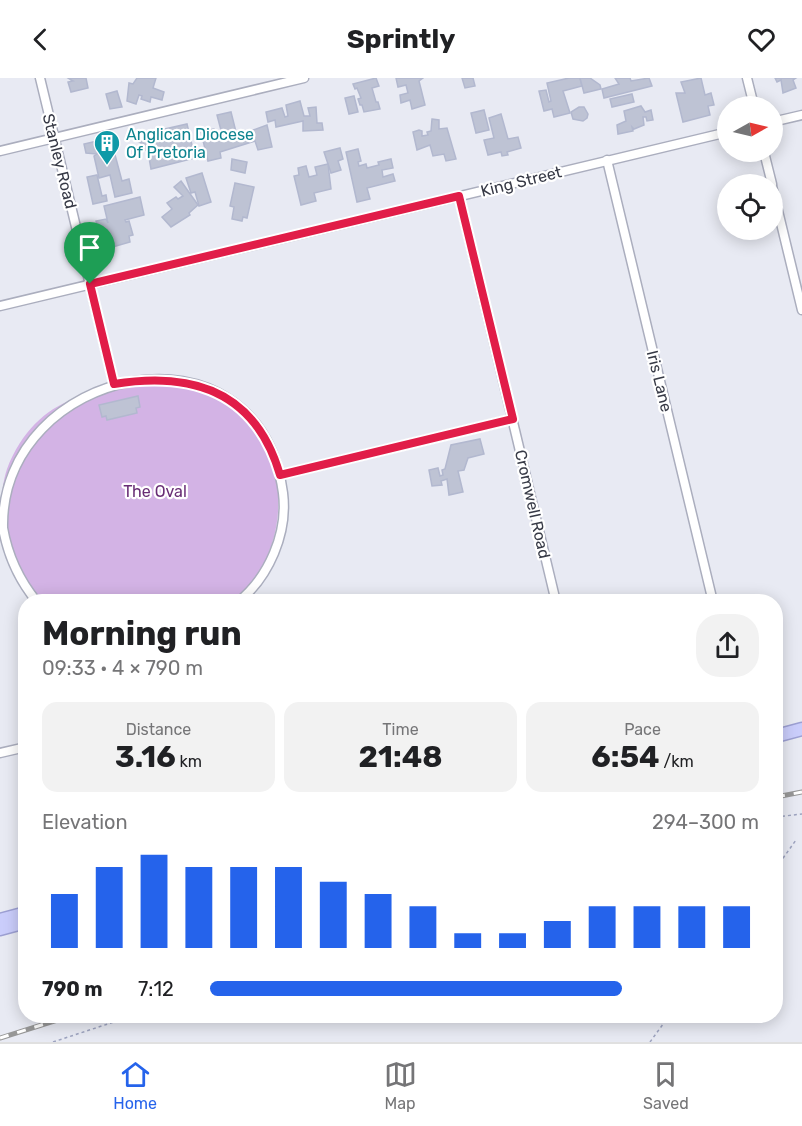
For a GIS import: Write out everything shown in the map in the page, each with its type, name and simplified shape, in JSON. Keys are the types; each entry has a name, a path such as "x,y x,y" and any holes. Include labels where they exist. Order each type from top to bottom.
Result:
{"main road":[{"path":"783,734 802,729"},
{"path":"0,920 18,916"},
{"path":"0,929 18,924"}],"street":[{"name":"Stanley Road","path":"40,78 114,384"},
{"path":"0,151 304,78"},
{"path":"747,78 752,96"},
{"path":"783,119 802,115"},
{"name":"King Street","path":"0,306 717,135"},
{"name":"Iris Lane","path":"607,160 711,594"},
{"name":"Cromwell Road","path":"459,196 554,594"},
{"path":"783,231 802,310"},
{"path":"31,594 17,573 3,541 1,512 4,485 10,464 30,430 65,402 114,384 144,379 172,379 201,385 221,395 258,428 273,454 280,475 284,509 278,541 264,573 245,594"},
{"path":"280,475 513,419"},
{"path":"0,753 18,749"}],"path":[{"path":"783,816 802,814"},
{"path":"783,858 796,840"},
{"path":"53,1042 111,1023"},
{"path":"650,1042 664,1023"}],"green space":[{"name":"The Oval","path":"172,380 203,392 240,413 263,442 273,465 278,490 278,515 273,541 263,564 249,584 238,594 34,594 7,549 1,515 3,486 7,469 20,443 35,424 53,409 96,391"}],"building":[{"path":"68,78 86,78 88,88 71,92 68,82 73,81"},
{"path":"137,78 156,78 153,88 164,92 162,100 151,97 150,102 141,99 142,96 139,95 136,104 127,101 129,83 133,84"},
{"path":"376,78 379,86 372,88 380,109 364,112 358,99 361,98 353,84"},
{"path":"396,78 423,78 419,81 425,105 412,109 410,100 401,103 400,95 408,93 406,85 398,87"},
{"path":"462,78 473,78 475,86 465,88"},
{"path":"580,78 582,86 563,91 570,113 554,117 552,109 544,111 539,91 546,90 549,102 551,101 547,83"},
{"path":"580,78 590,78 600,85 601,89 584,93"},
{"path":"615,78 630,78 631,81 649,78 652,86 604,98 602,89 619,84"},
{"path":"701,78 705,95 711,93 714,105 708,106 710,115 683,122 676,93 685,93 681,82"},
{"path":"775,78 796,78 793,80 796,88 783,93 781,80 777,82"},
{"path":"117,91 122,107 110,109 106,94"},
{"path":"632,94 634,102 612,107 610,99"},
{"path":"354,96 358,112 349,114 345,98"},
{"path":"300,101 304,116 310,116 308,108 316,107 317,123 322,123 323,130 303,131 303,121 276,127 275,120 268,122 266,112 282,108 285,117 288,116 286,105"},
{"path":"641,106 645,112 651,110 653,120 647,121 646,117 643,117 644,125 634,129 632,127 633,131 618,134 617,125 626,121 624,111"},
{"path":"584,107 588,114 583,121 573,119 571,112"},
{"path":"484,110 489,130 476,133 471,113"},
{"path":"231,112 237,136 267,125 272,147 258,150 255,141 220,152 221,158 208,161 201,132 214,129 216,140 223,138 217,115"},
{"path":"501,114 508,139 518,137 521,148 507,152 508,155 502,156 501,152 488,155 484,140 494,138 489,118"},
{"path":"432,119 439,120 439,129 447,128 456,159 446,161 444,154 433,156 430,145 417,150 413,132 419,130 422,131 422,136 428,135 427,132 431,131"},
{"path":"187,124 195,158 151,169 148,152 141,147 143,144 139,142 143,134"},
{"name":"Anglican Diocese Of Pretoria","path":"110,138 112,148 108,149 108,153 114,151 122,181 129,179 132,193 115,197 110,175 99,178 94,156 97,154 86,153 84,144"},
{"path":"340,148 343,159 338,161 341,170 331,173 324,152"},
{"path":"358,149 361,161 358,162 359,166 366,164 367,168 391,159 393,168 382,170 383,177 393,174 395,181 367,188 370,199 357,202 346,152"},
{"path":"232,159 247,162 245,173 231,170"},
{"path":"328,164 331,189 314,193 316,201 301,205 294,176 299,175 298,168 306,166 309,177 317,175 315,167"},
{"path":"202,173 211,202 199,206 195,192 191,193 186,178"},
{"path":"97,175 102,196 106,195 107,201 93,204 87,177"},
{"path":"181,181 198,205 189,213 190,215 171,227 162,217 172,209 167,203 176,197 178,199 183,196 174,187"},
{"path":"235,183 254,187 247,218 243,217 242,221 232,219 234,207 230,206"},
{"path":"140,197 144,215 125,220 129,221 133,235 129,236 130,242 109,248 107,238 111,235 100,238 96,221 106,219 108,223 104,206"},
{"path":"138,396 140,407 136,408 137,413 107,420 106,416 102,417 99,405"},
{"path":"480,439 484,454 468,458 464,470 458,471 463,492 449,495 447,479 441,481 442,485 432,486 429,470 438,468 440,476 443,475 442,470 445,469 451,445"}],"railway":[{"path":"783,796 802,792"},
{"path":"0,1038 48,1023"}],"place":[{"name":"Anglican Diocese Of Pretoria","path":"107,166"}],"route":[{"path":"459,196 513,419 280,475 269,445 258,428 221,395 201,385 172,379 144,379 114,384 90,284 459,196"}]}
